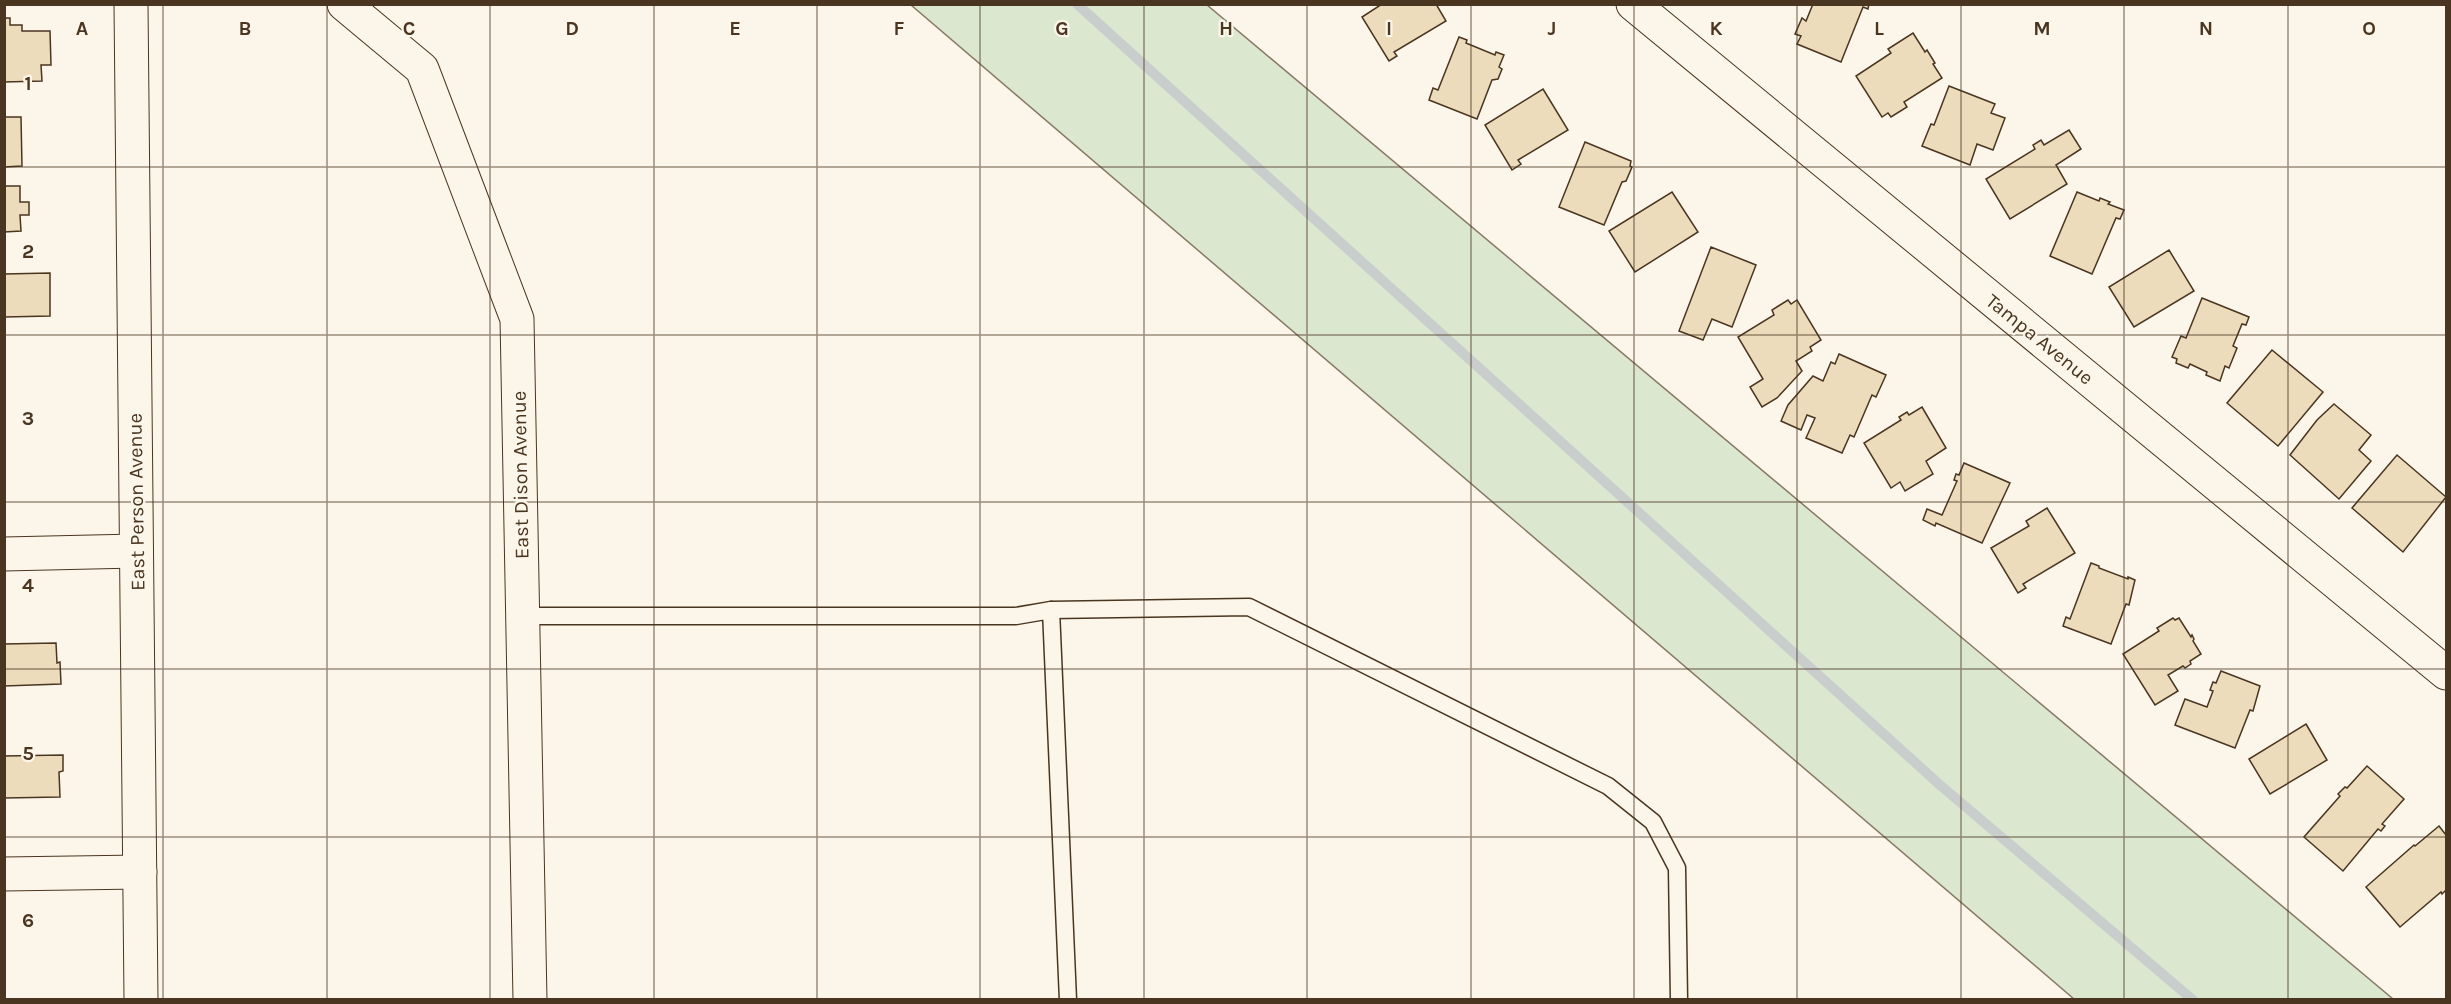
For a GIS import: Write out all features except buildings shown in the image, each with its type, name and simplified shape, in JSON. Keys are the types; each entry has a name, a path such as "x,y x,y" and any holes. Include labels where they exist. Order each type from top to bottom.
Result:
{"street":[{"name":"East Person Avenue","path":"131,4 141,999"},
{"name":"East Dison Avenue","path":"344,4 422,69 517,319 530,999"},
{"name":"Tampa Avenue","path":"1633,4 2446,673"},
{"path":"4,554 136,551"},
{"path":"4,874 140,872"}],"lane":[{"path":"522,616 1016,616 1051,610 1249,607 1608,786 1653,822 1677,868 1679,999"},
{"path":"1051,610 1068,999"}],"green space":[{"path":"911,5 1207,5 2393,999 2074,999"}],"waterway":[{"path":"1077,4 1940,785 2193,1000"}]}
